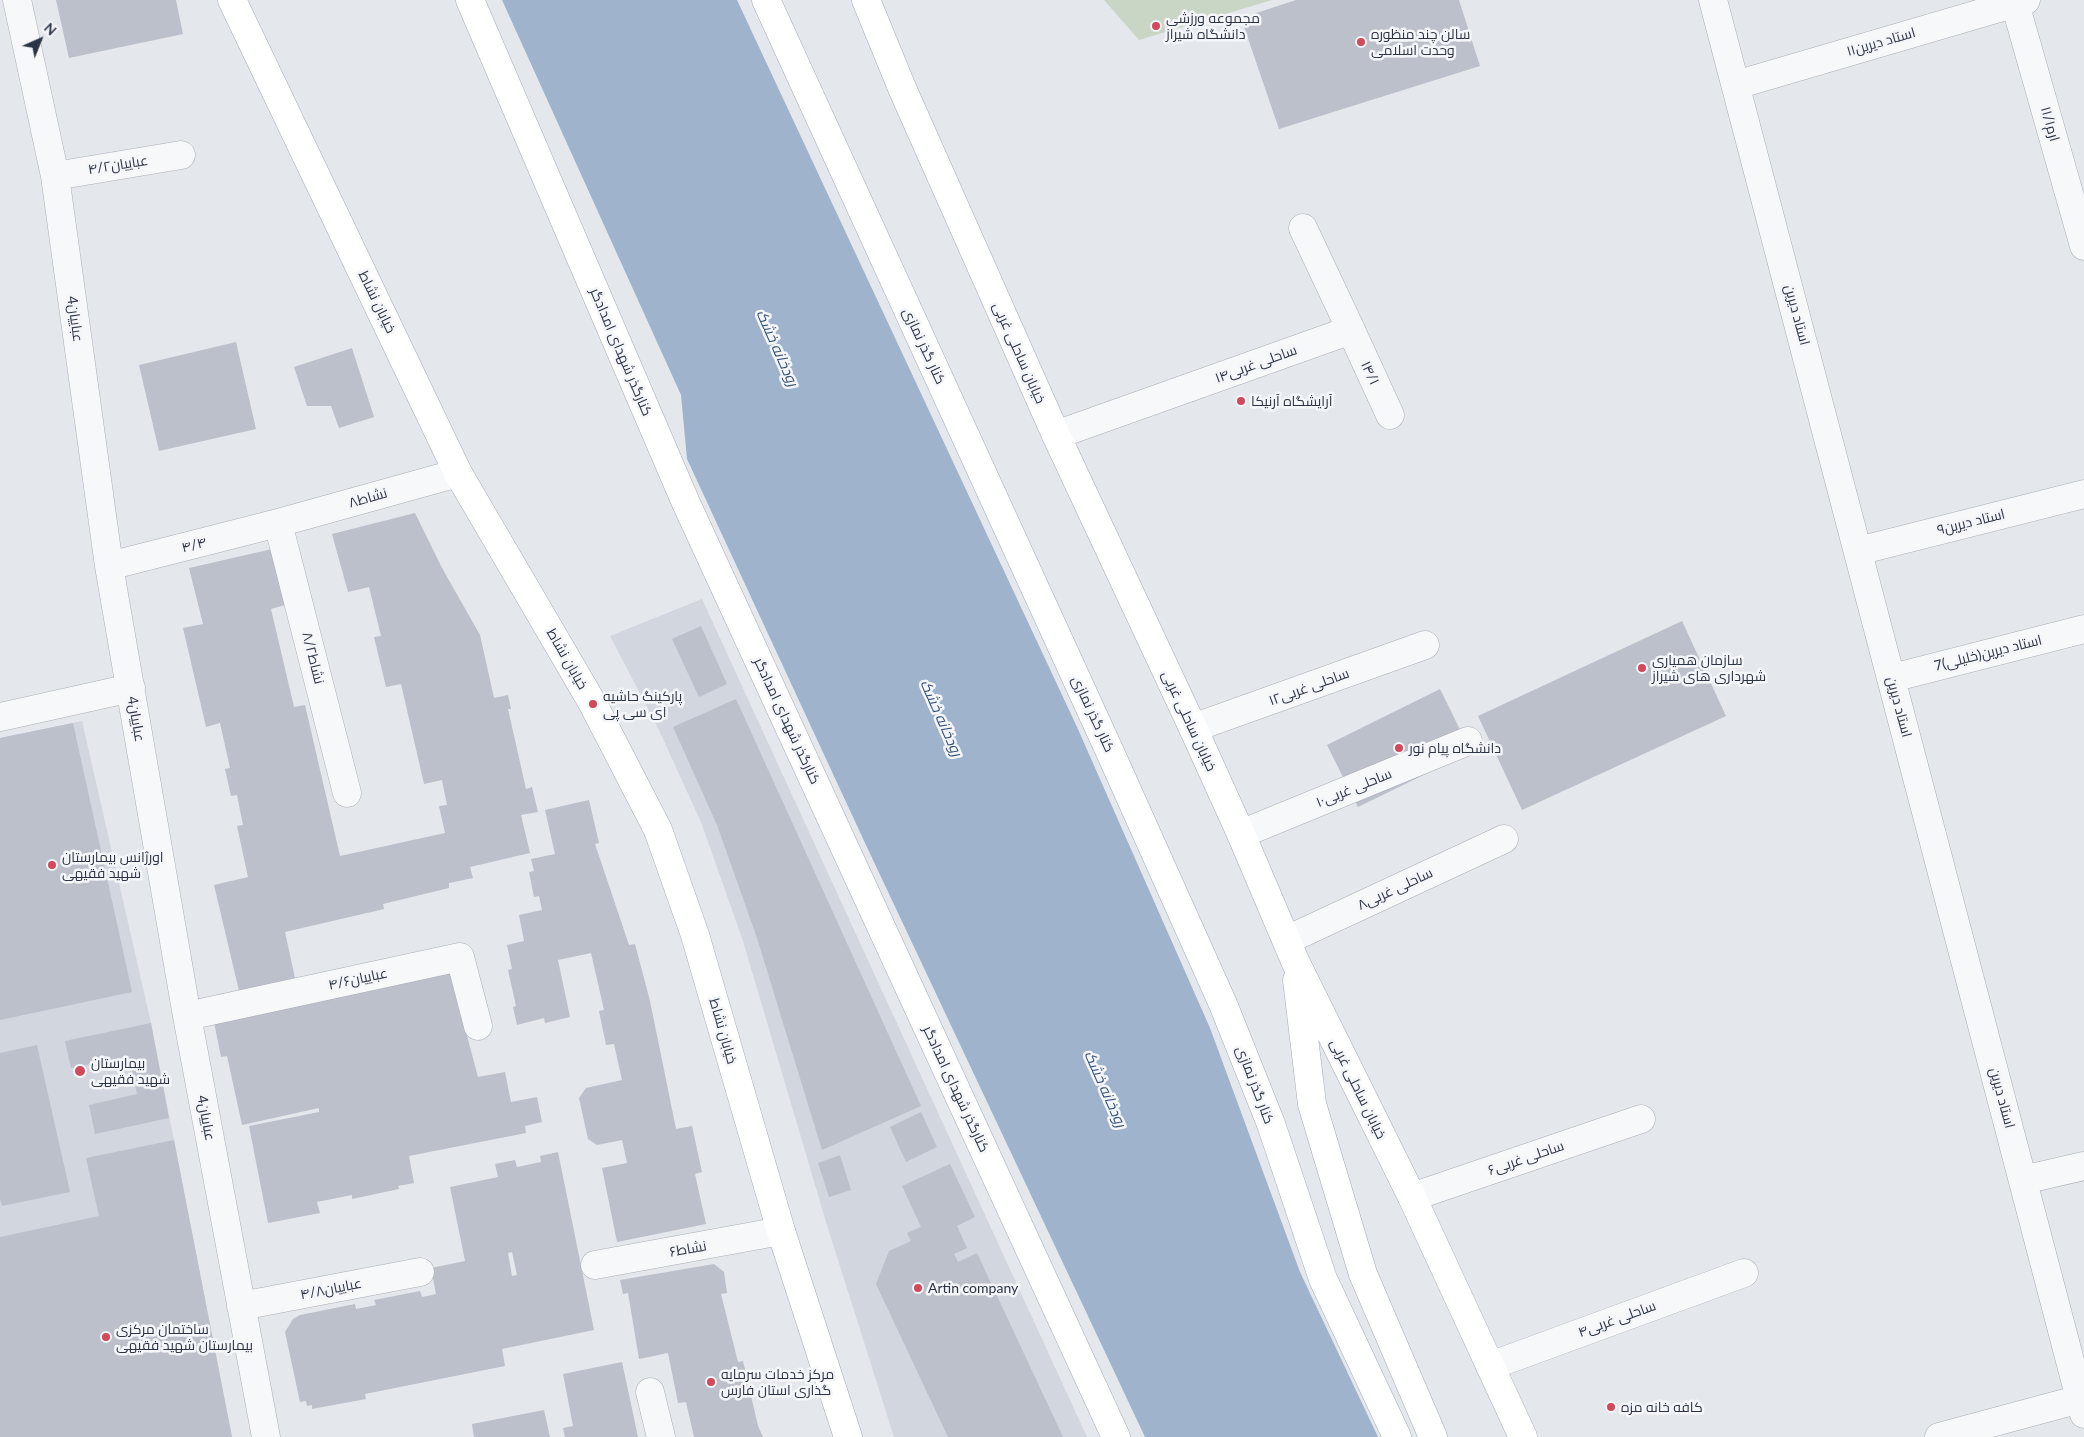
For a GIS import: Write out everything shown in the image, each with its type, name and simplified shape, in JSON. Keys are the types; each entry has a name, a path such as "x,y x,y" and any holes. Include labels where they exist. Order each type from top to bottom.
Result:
{"main road":[{"name":"خیابان نشاط","path":"232,0 458,473 593,704 658,830 695,934 781,1231 848,1437"},
{"name":"کنارگذر شهدای امدادگر","path":"470,0 686,503 1116,1437"},
{"name":"کنار گذر نمازی","path":"766,0 1223,1004 1271,1124 1323,1279 1396,1437"},
{"name":"خیابان ساحلی غربی","path":"866,0 902,88 1056,435 1193,728 1291,950 1412,1197 1523,1437"},
{"path":"1291,950 1312,1104 1364,1274 1433,1437"}],"street":[{"name":"عباییان4","path":"17,0 55,176 109,566 186,1016 266,1437"},
{"name":"استاد دیرین","path":"1713,0 2082,1406"},
{"name":"استاد دیرین۱۱","path":"1736,84 2019,1"},
{"name":"۱۱/۱ارم","path":"2019,1 2084,246"},
{"name":"عباییان۴/۲","path":"55,176 181,154"},
{"path":"1303,228 1350,330"},
{"name":"ساحلی غربی۱۴","path":"1056,435 1350,330"},
{"name":"۱۴/۱","path":"1350,330 1390,415"},
{"name":"نشاط۸","path":"278,523 458,473"},
{"name":"استاد دیرین۹","path":"1858,551 2084,494"},
{"name":"۴/۴","path":"109,566 278,523"},
{"name":"نشاط۸/۲","path":"278,523 347,793"},
{"name":"7استاد دیرین(خلیلی)","path":"1892,678 2084,629"},
{"name":"ساحلی غربی۱۲","path":"1193,728 1425,645"},
{"path":"0,717 131,688"},
{"name":"ساحلی غربی۱۰","path":"1241,834 1468,741"},
{"name":"ساحلی غربی۸","path":"1291,950 1504,839"},
{"name":"عباییان۴/۶","path":"186,1016 460,956 478,1026"},
{"name":"ساحلی غربی۶","path":"1412,1197 1640,1119"},
{"path":"2023,1180 2084,1166"},
{"name":"نشاط۶","path":"595,1265 781,1231"},
{"name":"عباییان۴/۸","path":"241,1306 420,1272"},
{"name":"ساحلی غربی۴","path":"1490,1366 1744,1273"},
{"path":"650,1392 661,1437"},
{"path":"1939,1437 2082,1406"}],"shaded area":[{"path":"702,599 1087,1437 894,1437 826,1222 743,941 701,822 658,728 610,636"},
{"name":"بیمارستان شهید فقیهی","path":"82,721 151,1023 232,1437 0,1437 0,738"}],"green space":[{"name":"مجموعه ورزشی دانشگاه شیراز","path":"1104,0 1272,0 1139,40"}],"water":[{"name":"رودخانه خشک","path":"502,0 737,0 1077,727 1210,1028 1300,1272 1378,1437 1145,1437 865,843 687,459 681,395"}],"building":[{"path":"56,0 176,0 183,34 69,58"},
{"name":"سالن چند منظوره وحدت اسلامی","path":"1296,0 1459,0 1480,66 1279,129 1241,18"},
{"path":"236,342 256,429 159,451 139,365"},
{"path":"352,348 374,417 339,428 331,406 307,406 294,367"},
{"path":"415,513 442,568 480,635 494,698 508,695 511,709 508,709 526,789 532,787 538,812 521,815 530,853 470,867 473,878 449,883 449,888 383,904 384,909 285,932 295,978 239,991 214,885 248,877 237,826 243,825 237,795 231,796 225,769 230,768 220,723 206,727 183,628 203,624 189,568 272,549 285,605 271,609 294,707 305,705 340,856 445,833 439,806 447,805 442,780 424,784 401,684 386,687 374,637 381,636 369,587 348,592 332,534"},
{"name":"سازمان همیاری شهرداری های شیراز","path":"1682,621 1726,716 1522,810 1478,716"},
{"path":"701,626 727,684 699,697 672,639"},
{"name":"دانشگاه پیام نور","path":"1440,689 1471,752 1358,807 1327,745"},
{"path":"736,699 921,1106 822,1150 757,938 717,825 673,727"},
{"name":"اورژانس بیمارستان شهید فقیهی","path":"73,723 132,992 0,1020 0,738"},
{"path":"589,800 599,843 595,844 629,945 635,944 650,1001 676,1129 692,1126 702,1172 695,1174 706,1224 617,1242 602,1168 627,1163 622,1140 597,1145 588,1139 579,1098 586,1088 622,1080 614,1044 606,1045 599,1011 604,1010 591,953 558,960 570,1017 545,1023 544,1018 517,1025 513,1007 516,1006 508,970 512,969 507,945 524,941 519,915 542,910 539,896 534,897 529,872 534,871 531,859 555,854 545,810"},
{"path":"450,972 478,1077 505,1072 511,1102 537,1097 542,1122 525,1126 526,1133 409,1156 414,1183 398,1186 399,1189 352,1199 352,1195 317,1202 320,1213 268,1223 249,1126 319,1112 319,1108 242,1125 227,1056 221,1057 214,1022"},
{"path":"151,1023 169,1118 95,1134 89,1105 137,1094 129,1056 71,1068 65,1041"},
{"path":"37,1045 70,1192 2,1206 0,1199 0,1053"},
{"path":"921,1112 937,1147 906,1162 890,1127"},
{"name":"ساختمان مرکزی بیمارستان شهید فقیهی","path":"174,1140 232,1437 0,1437 0,1237 99,1216 86,1158"},
{"path":"558,1152 594,1330 502,1349 505,1366 365,1394 366,1399 312,1409 312,1405 307,1406 306,1401 300,1402 285,1332 293,1319 300,1315 355,1304 356,1309 376,1305 374,1300 420,1291 422,1297 436,1294 431,1268 465,1261 450,1187 498,1177 495,1164 515,1160 517,1167 541,1162 540,1156","holes":["512,1252 517,1275 512,1276 508,1253"]},
{"path":"840,1155 851,1190 829,1197 818,1163"},
{"path":"950,1164 975,1217 957,1226 967,1248 954,1254 958,1262 977,1253 1063,1437 948,1437 876,1284 889,1251 911,1241 907,1233 921,1227 902,1186"},
{"path":"714,1264 724,1272 727,1293 721,1294 738,1362 743,1361 758,1426 763,1437 694,1437 686,1402 678,1403 668,1353 639,1359 628,1293 623,1294 620,1280"},
{"path":"622,1362 638,1437 565,1437 563,1428 573,1426 563,1374"},
{"path":"544,1410 550,1437 474,1437 472,1424"}],"place":[{"name":"مجموعه ورزشی دانشگاه شیراز","path":"1156,26"},
{"name":"سالن چند منظوره وحدت اسلامی","path":"1361,42"},
{"name":"آرایشگاه آرنیکا","path":"1241,401"},
{"name":"سازمان همیاری شهرداری های شیراز","path":"1642,668"},
{"name":"پارکینگ حاشیه ای سی پی","path":"593,704"},
{"name":"دانشگاه پیام نور","path":"1399,748"},
{"name":"اورژانس بیمارستان شهید فقیهی","path":"52,865"},
{"name":"بیمارستان شهید فقیهی","path":"80,1071"},
{"name":"Artin company","path":"918,1288"},
{"name":"ساختمان مرکزی بیمارستان شهید فقیهی","path":"106,1337"},
{"name":"مرکز خدمات سرمایه گذاری استان فارس","path":"711,1382"},
{"name":"کافه خانه مزه","path":"1611,1407"}]}
